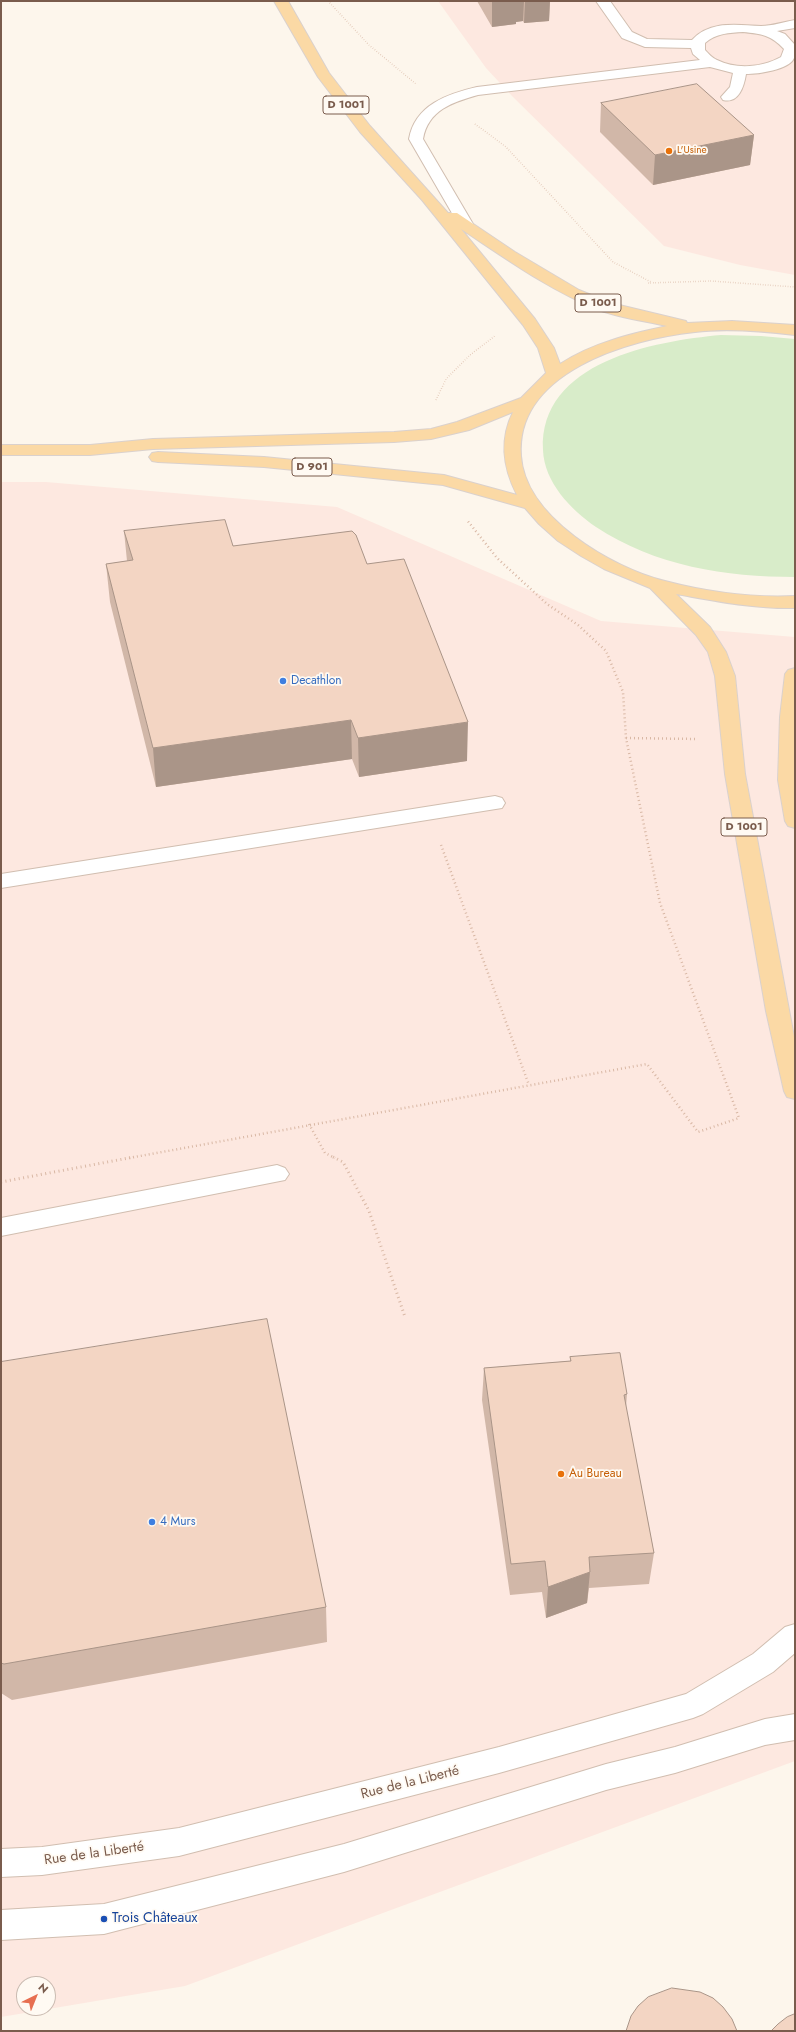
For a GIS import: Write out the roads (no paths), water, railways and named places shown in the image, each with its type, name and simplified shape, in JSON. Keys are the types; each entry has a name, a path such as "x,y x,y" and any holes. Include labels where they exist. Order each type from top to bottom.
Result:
{"main road":[{"name":"D 1001","path":"281,1 323,74 365,129 427,197 530,322 546,348 555,374"},
{"name":"D 1001","path":"427,197 510,255 573,293 606,307 695,327"},
{"path":"795,330 749,326 695,327 634,338 607,347 582,358 555,374 528,401 518,419 513,437 512,457 517,476 531,504 560,533 583,550 611,565 656,584 713,596 750,600 795,602"},
{"name":"D 901","path":"1,450 90,450 153,444 394,437 431,434 463,426 528,401"},
{"name":"D 901","path":"90,450 148,456 264,462 444,480 531,504"},
{"name":"D 1001","path":"656,584 703,631 717,652 725,676 735,774 777,1011 795,1091"},
{"path":"795,674 790,717 788,780 795,821"}],"street":[{"path":"603,1 627,35 645,43 696,44"},
{"path":"711,63 696,51 696,44 699,38 707,33 719,29 732,28 761,30 795,24"},
{"path":"464,224 416,139 416,130 421,121 444,102 477,90 711,63 740,70 768,68 779,64 791,64 792,43 761,30"},
{"path":"728,97 738,88 740,70"},
{"path":"1,881 495,804"},
{"path":"1,1227 277,1174"},
{"name":"Rue de la Liberté","path":"1,1863 42,1861 179,1842 507,1758 693,1705 763,1663 795,1636"},
{"path":"1,1925 104,1919 344,1858 606,1777 675,1760 764,1732 795,1727"}],"place":[{"name":"L'Usine","path":"669,151"},
{"name":"Decathlon","path":"283,681"},
{"name":"Au Bureau","path":"561,1474"},
{"name":"4 Murs","path":"152,1522"},
{"name":"Trois Châteaux","path":"104,1919"}]}
